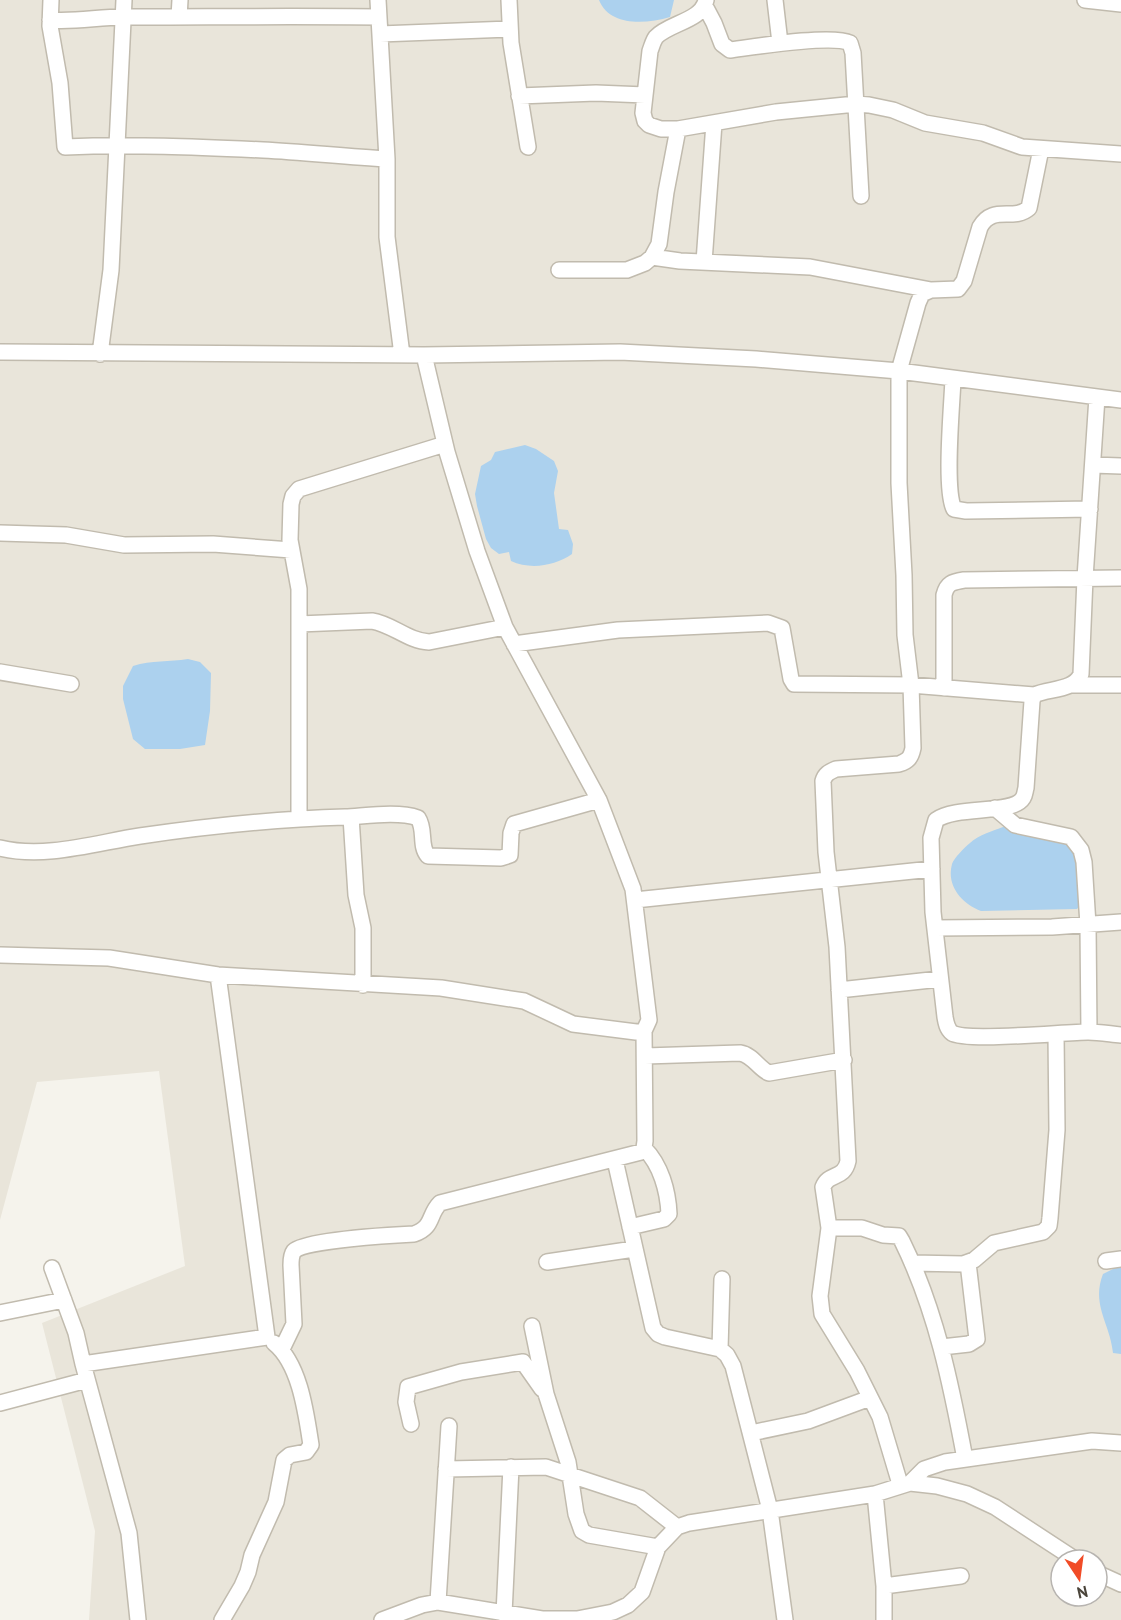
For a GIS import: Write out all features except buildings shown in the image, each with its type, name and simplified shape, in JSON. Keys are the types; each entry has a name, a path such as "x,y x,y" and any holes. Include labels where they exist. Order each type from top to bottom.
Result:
{"street":[{"path":"51,0 50,20 60,83 65,147 117,145 264,150 387,159"},
{"path":"100,354 111,277 124,0"},
{"path":"179,16 180,0"},
{"path":"378,0 387,159 387,237 402,355"},
{"path":"508,0 519,96 528,147"},
{"path":"775,0 780,43"},
{"path":"1085,0 1121,4"},
{"path":"861,196 856,104 853,53 850,42 839,40 780,43 730,50 725,48 705,3 692,16 656,37 650,51 643,113 649,125 661,129 678,129 776,112 856,104 881,106 925,123 968,129 1022,147 1121,154"},
{"path":"50,20 79,21 122,17 179,16 379,17"},
{"path":"380,34 510,29"},
{"path":"519,96 596,93 645,95"},
{"path":"704,262 714,123"},
{"path":"560,270 627,270 645,263 652,257 658,244 678,129"},
{"path":"652,257 810,267 931,290 958,289 962,286 984,220 995,214 1020,213 1029,208 1041,149"},
{"path":"905,1484 870,1398 857,1371 827,1323 820,1305 829,1228 823,1187 824,1183 846,1170 848,1161 844,1060 823,793 825,775 836,770 906,762 913,748 911,685 905,635 899,483 899,371 918,303 922,294 931,290"},
{"path":"0,352 402,355 620,352 756,359 899,371 1121,400"},
{"path":"282,1349 294,1324 291,1265 292,1256 299,1248 340,1241 414,1234 428,1226 434,1210 440,1203 615,1160 641,1152 644,1148 644,1031 649,1020 633,889 599,800 505,627 477,550 445,444 424,355"},
{"path":"953,379 950,451 951,499 954,508 966,511 1090,509"},
{"path":"1073,685 1078,680 1083,664 1085,578 1097,397"},
{"path":"299,819 299,624 297,575 291,550 293,496 299,489 445,444"},
{"path":"1093,465 1121,466"},
{"path":"0,533 66,535 124,545 213,544 291,550"},
{"path":"944,688 944,596 946,587 952,582 964,579 1121,578"},
{"path":"299,624 372,621 417,640 429,642 505,627"},
{"path":"514,644 618,630 768,623 782,628 791,679 794,684 911,685 1034,695 1073,685 1121,685"},
{"path":"0,672 71,684"},
{"path":"1034,695 1026,788 1023,798 1017,804 952,812 936,820 933,826 931,838 935,928 947,1027 952,1033 960,1035 1089,1032 1121,1035"},
{"path":"0,848 34,851 75,848 178,831 299,819 381,816 418,818 422,828 424,850 428,856 501,858 510,855 511,833 514,824 599,800"},
{"path":"995,808 1015,825 1061,833 1071,837 1076,842 1084,861 1088,925 1089,1032"},
{"path":"351,817 356,895 364,937 363,985"},
{"path":"635,900 932,869"},
{"path":"935,928 1088,925 1121,922"},
{"path":"0,955 109,958 218,975 441,988 524,1001 573,1024 644,1031"},
{"path":"218,975 267,1337 282,1349 294,1374 304,1406 312,1445 306,1452 290,1455 284,1460 276,1502 252,1555 242,1586 222,1620"},
{"path":"839,990 940,979"},
{"path":"912,1263 959,1265 968,1263 994,1243 1043,1232 1049,1226 1057,1130 1056,1034"},
{"path":"645,1056 740,1053 751,1057 769,1073 844,1060"},
{"path":"630,1227 664,1219 669,1214 660,1170 653,1157 644,1148"},
{"path":"615,1160 652,1328 658,1334 720,1349 727,1355 733,1366 770,1510 784,1620"},
{"path":"829,1228 862,1228 883,1235 899,1236 931,1311 942,1347 965,1459"},
{"path":"547,1262 634,1249"},
{"path":"942,1347 969,1344 977,1339 968,1263"},
{"path":"52,1268 76,1333 129,1533 138,1620"},
{"path":"720,1349 722,1279"},
{"path":"0,1313 64,1300"},
{"path":"532,1326 546,1394 565,1449 576,1514 582,1531 589,1535 658,1547"},
{"path":"83,1364 267,1337"},
{"path":"411,1424 406,1402 408,1387 461,1372 523,1362 546,1394"},
{"path":"0,1403 87,1380"},
{"path":"751,1433 808,1420 870,1398"},
{"path":"438,1602 449,1426"},
{"path":"382,1620 422,1605 438,1602 542,1620 613,1616 642,1592 658,1547 677,1527 689,1523 875,1494 905,1484 924,1469 945,1462 1092,1441 1121,1443"},
{"path":"446,1469 539,1466 640,1498 677,1527"},
{"path":"504,1614 511,1467"},
{"path":"905,1484 937,1486 995,1507 1058,1548"},
{"path":"875,1494 884,1586 884,1620"},
{"path":"884,1586 961,1576"}],"shaded area":[{"path":"0,0 1121,0 1121,1620 89,1620 95,1531 42,1323 185,1266 159,1071 37,1082 0,1220"}],"water":[{"path":"599,0 674,0 670,17 640,22 611,15"},
{"path":"525,445 536,449 554,461 558,471 554,493 559,529 568,530 573,544 572,554 550,564 534,566 518,564 511,561 509,552 499,554 491,548 486,539 477,506 475,494 481,466 491,460 495,452"},
{"path":"188,659 200,662 211,673 210,711 205,745 180,749 145,749 133,739 123,699 123,686 133,666"},
{"path":"1003,827 1015,828 1069,843 1078,856 1082,903 1077,909 981,911 962,899 951,880 953,862 973,840"},
{"path":"1121,1265 1121,1354 1113,1353 1099,1295 1103,1274"}]}
